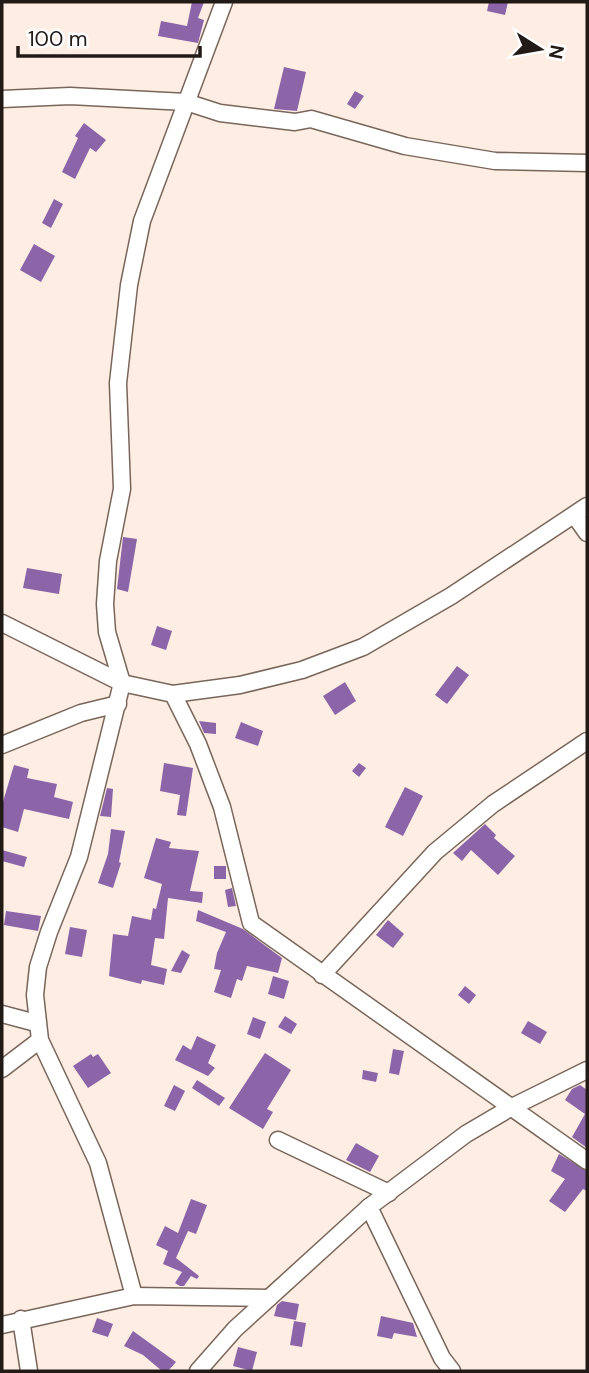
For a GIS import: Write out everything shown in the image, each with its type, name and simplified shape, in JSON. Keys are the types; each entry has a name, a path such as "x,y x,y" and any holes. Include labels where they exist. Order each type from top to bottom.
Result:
{"street":[{"path":"134,1296 98,1163 40,1040 36,1023 38,967 79,857 122,683 107,632 105,604 108,561 122,489 118,383 129,285 142,221 186,102 207,54 224,2"},
{"path":"2,99 71,96 186,102 220,113 295,122 311,119 405,146 495,161 587,163"},
{"path":"2,623 122,683 173,695 240,685 302,670 363,647 452,596 581,511 587,533"},
{"path":"173,695 198,744 222,807 251,923 587,1161"},
{"path":"2,745 81,713 118,704"},
{"path":"322,975 435,852 493,804 587,741"},
{"path":"2,1014 36,1023"},
{"path":"2,1069 40,1040"},
{"path":"198,1371 235,1329 369,1207 466,1134 512,1107 587,1070"},
{"path":"278,1140 388,1193"},
{"path":"369,1207 430,1335 452,1371"},
{"path":"2,1325 134,1296 269,1298"},
{"path":"20,1319 29,1371"}],"building":[{"path":"192,2 204,2 198,18 204,20 198,43 158,36 161,21 187,26"},
{"path":"489,2 508,2 505,15 487,11"},
{"path":"284,67 306,72 297,111 274,109"},
{"path":"355,91 364,96 355,109 347,104"},
{"path":"84,123 106,140 96,152 90,148 75,179 62,172 78,138 75,136"},
{"path":"54,199 63,204 51,228 42,223"},
{"path":"34,244 55,256 41,282 20,270"},
{"path":"123,537 137,539 128,592 117,589"},
{"path":"27,568 62,574 59,594 23,588"},
{"path":"157,626 172,631 166,650 151,645"},
{"path":"457,666 469,675 447,704 435,695"},
{"path":"345,682 356,701 335,715 323,696"},
{"path":"199,721 216,723 216,734 204,733"},
{"path":"241,722 263,731 258,746 235,738"},
{"path":"164,763 193,768 186,816 177,815 180,795 160,791"},
{"path":"359,763 366,768 359,777 352,771"},
{"path":"14,765 29,769 27,778 57,784 54,797 73,802 69,819 24,809 18,832 2,827 2,805"},
{"path":"405,787 423,796 403,836 385,827"},
{"path":"107,788 113,789 111,817 100,816"},
{"path":"485,824 496,835 494,838 515,856 498,875 471,850 462,861 453,853"},
{"path":"111,829 125,831 119,862 121,863 113,888 98,883 108,854"},
{"path":"156,838 171,842 169,848 199,851 190,891 203,892 202,903 168,898 164,939 155,938 151,965 167,969 164,985 142,980 141,984 109,976 113,934 128,936 132,916 151,920 153,908 156,909 162,884 144,878"},
{"path":"2,850 27,857 24,867 2,861"},
{"path":"214,866 226,866 226,879 214,879"},
{"path":"232,888 236,906 228,907 225,890"},
{"path":"198,910 243,929 282,958 278,973 247,966 242,981 237,979 231,998 214,992 221,970 214,969 217,953 226,932 196,921"},
{"path":"6,911 41,916 38,931 4,925"},
{"path":"388,920 404,934 393,948 376,935"},
{"path":"70,927 87,930 82,957 65,954"},
{"path":"182,950 190,955 181,973 171,971"},
{"path":"273,976 289,981 284,999 268,994"},
{"path":"465,986 476,995 469,1004 458,995"},
{"path":"285,1016 297,1024 291,1034 278,1027"},
{"path":"253,1017 266,1022 260,1039 247,1034"},
{"path":"528,1021 547,1032 540,1044 521,1033"},
{"path":"197,1036 216,1045 208,1063 215,1068 208,1076 175,1060 183,1045 191,1050"},
{"path":"393,1049 404,1051 399,1075 389,1073"},
{"path":"265,1053 291,1070 267,1109 273,1112 263,1129 229,1108"},
{"path":"91,1054 93,1057 98,1054 111,1073 88,1088 73,1066"},
{"path":"363,1070 378,1073 376,1082 362,1079"},
{"path":"197,1080 225,1098 219,1106 192,1088"},
{"path":"174,1085 185,1091 175,1111 164,1106"},
{"path":"580,1085 587,1090 587,1148 572,1137 585,1114 565,1100 572,1089"},
{"path":"356,1143 379,1156 370,1172 346,1160"},
{"path":"559,1154 587,1171 587,1191 583,1189 565,1212 549,1201 565,1179 551,1171"},
{"path":"191,1199 207,1205 196,1234 188,1231 176,1258 199,1276 197,1279 191,1276 184,1286 180,1286 175,1283 182,1272 163,1264 168,1251 156,1245 165,1226 178,1233"},
{"path":"282,1301 299,1304 296,1320 274,1316 277,1305"},
{"path":"381,1316 413,1323 417,1337 394,1333 392,1339 377,1336"},
{"path":"97,1318 113,1324 108,1337 92,1332"},
{"path":"294,1321 306,1323 302,1347 290,1345"},
{"path":"133,1331 176,1362 168,1371 162,1371 143,1355 124,1346"},
{"path":"238,1347 257,1352 252,1371 233,1366"}]}
